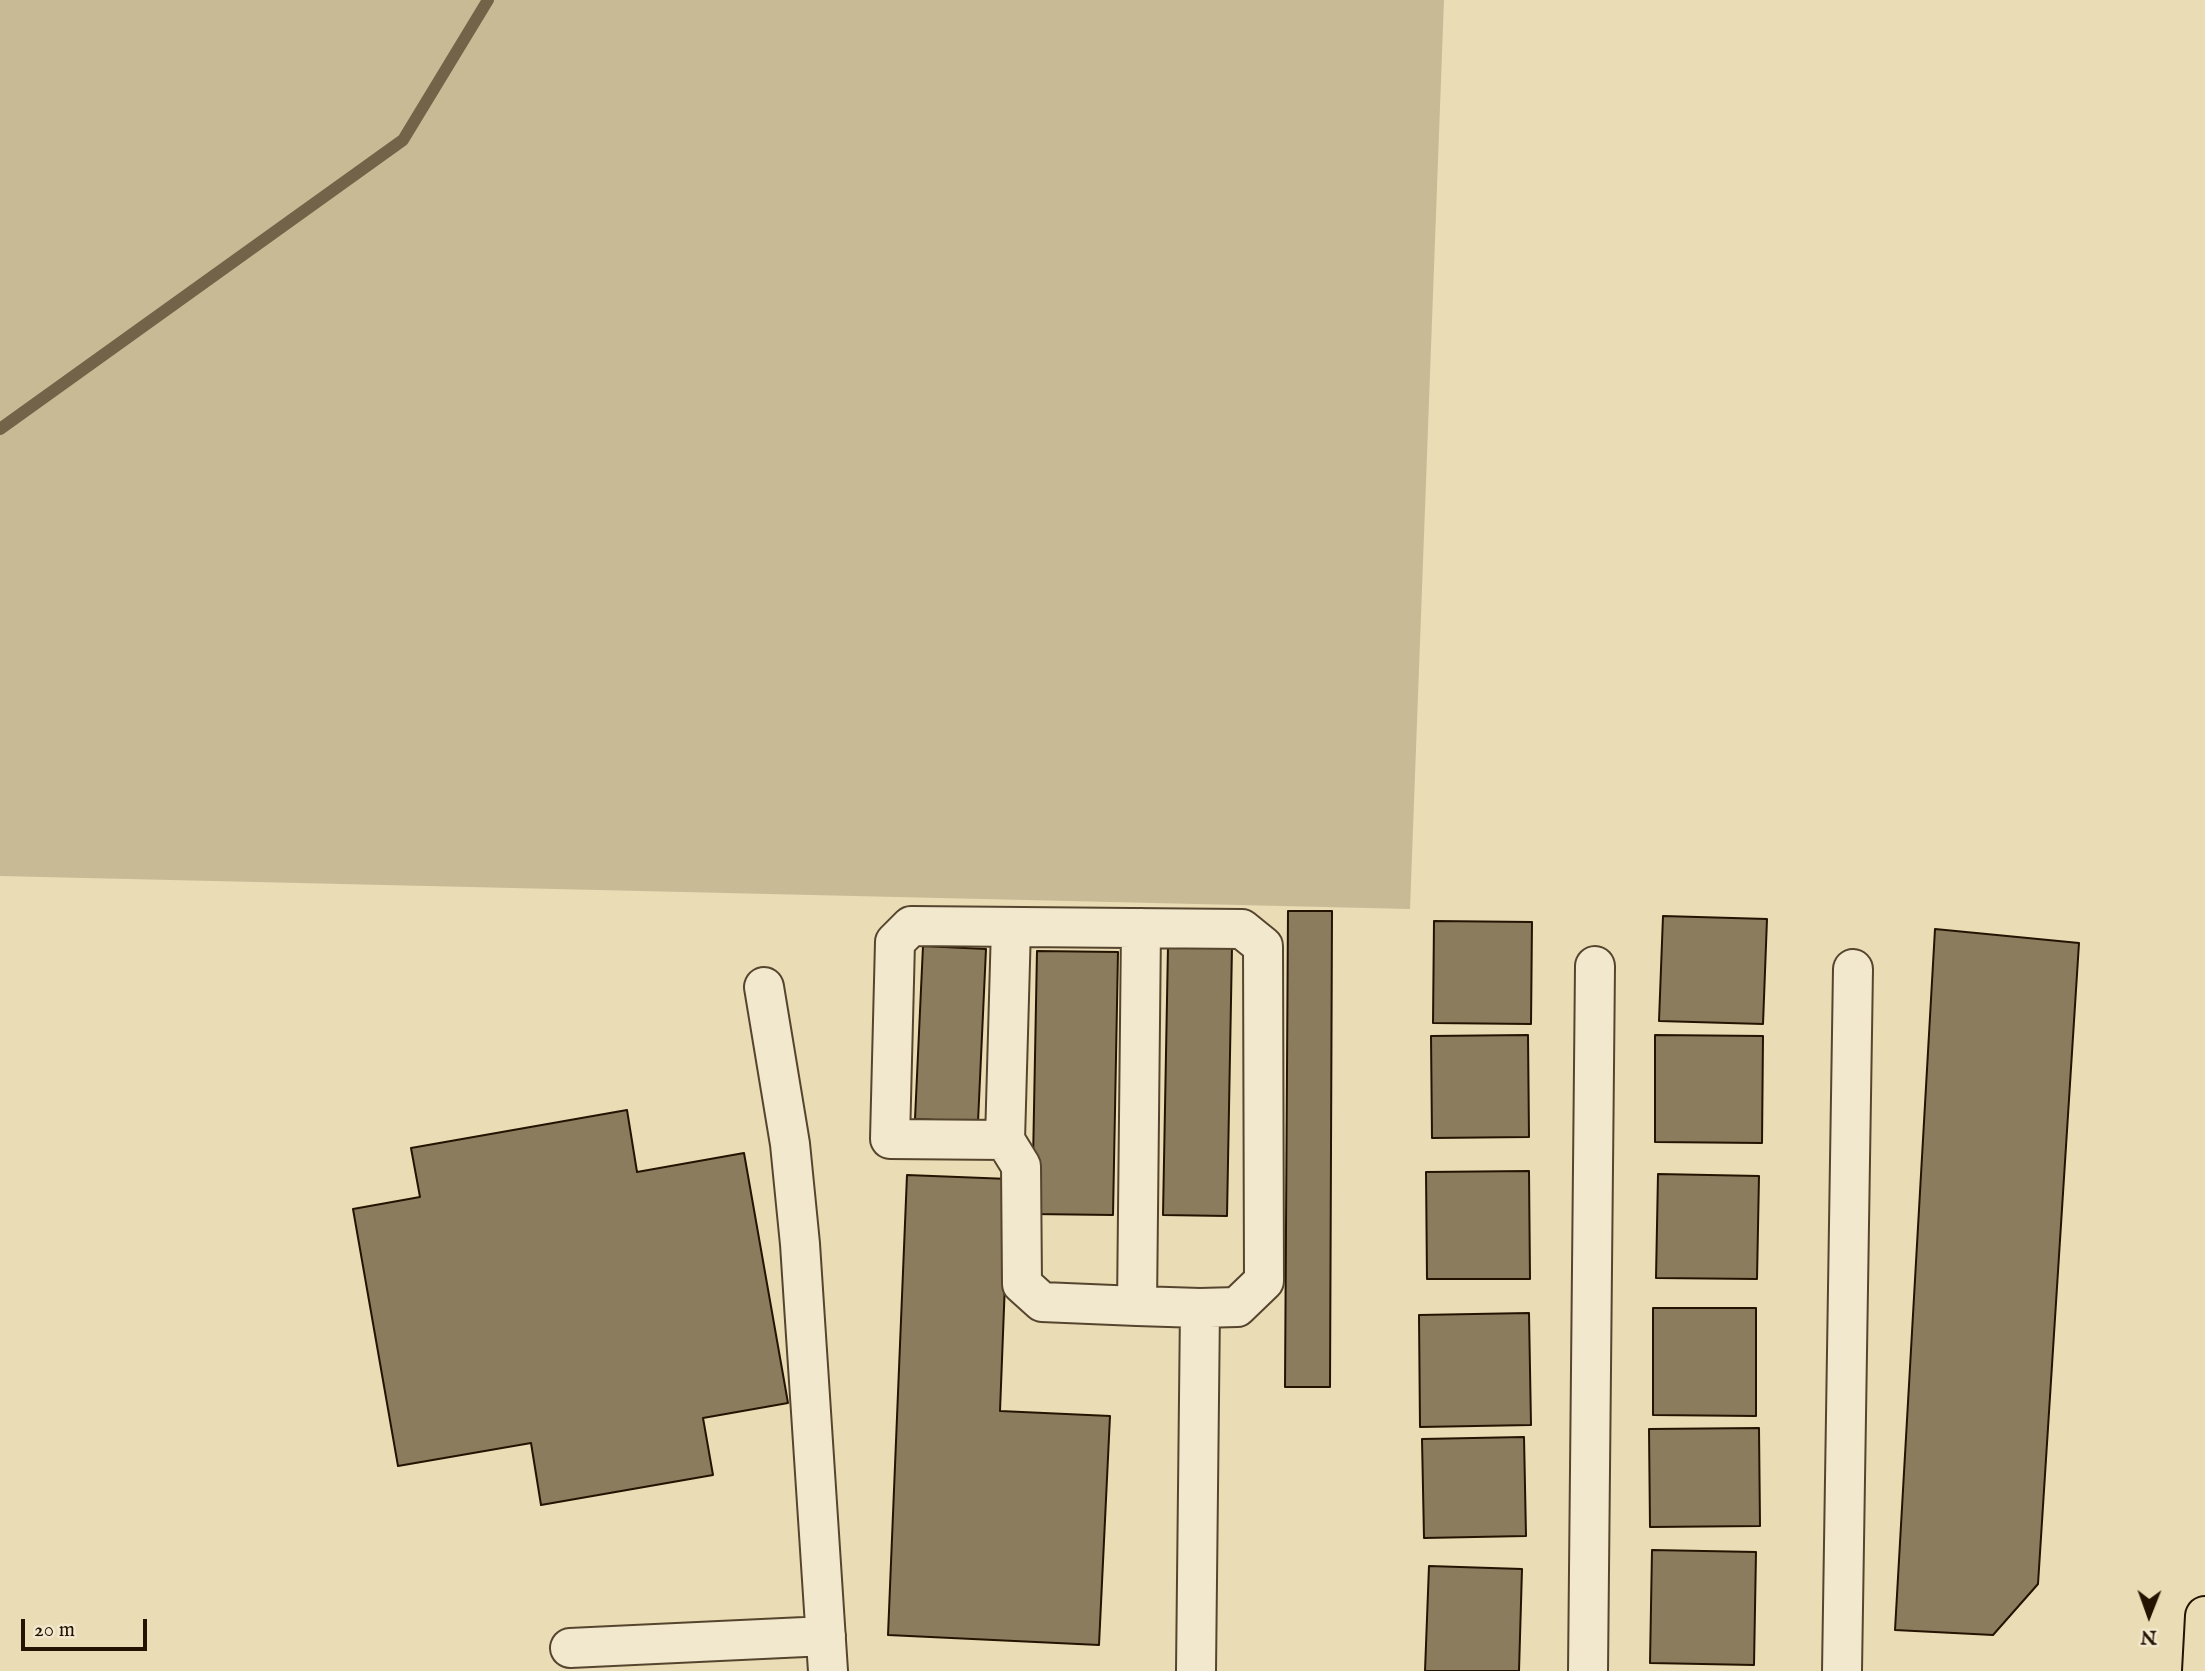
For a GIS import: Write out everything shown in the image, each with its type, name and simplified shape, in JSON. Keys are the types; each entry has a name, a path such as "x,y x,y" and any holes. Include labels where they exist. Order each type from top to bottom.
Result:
{"main road":[{"path":"2202,1671 2205,1616"}],"lane":[{"path":"1005,1140 890,1139 895,942 911,926 1242,929 1263,946 1264,1281 1237,1307 1200,1308 1042,1302 1022,1284 1021,1166 1005,1140 1011,927"},
{"path":"1137,1306 1141,928"},
{"path":"1588,1671 1595,966"},
{"path":"1842,1671 1853,970"},
{"path":"570,1648 827,1654 800,1244 790,1144 764,987"},
{"path":"1196,1671 1200,1308"}],"shaded area":[{"path":"0,0 1444,0 1410,909 0,876"}],"building":[{"path":"1288,911 1332,911 1330,1387 1285,1387"},
{"path":"1663,916 1767,919 1763,1024 1659,1021"},
{"path":"1434,921 1532,922 1531,1024 1433,1023"},
{"path":"1935,929 2079,943 2038,1584 1993,1635 1895,1630"},
{"path":"923,946 986,949 978,1122 915,1119"},
{"path":"1168,946 1232,947 1227,1216 1163,1215"},
{"path":"1037,951 1118,952 1113,1215 1032,1214"},
{"path":"1528,1035 1529,1137 1432,1138 1431,1036"},
{"path":"1655,1035 1763,1036 1762,1143 1655,1142"},
{"path":"627,1110 637,1172 744,1153 788,1403 703,1418 713,1475 541,1505 531,1443 398,1466 353,1209 420,1197 411,1148"},
{"path":"1529,1171 1530,1279 1427,1279 1426,1172"},
{"path":"1658,1174 1759,1176 1757,1279 1656,1278"},
{"path":"907,1175 1009,1179 1000,1411 1110,1416 1099,1645 888,1635"},
{"path":"1653,1308 1756,1308 1756,1416 1653,1415"},
{"path":"1529,1313 1531,1425 1420,1427 1419,1315"},
{"path":"1759,1428 1760,1526 1650,1527 1649,1429"},
{"path":"1524,1437 1526,1536 1424,1538 1422,1439"},
{"path":"1652,1550 1756,1552 1754,1665 1650,1663"},
{"path":"1429,1566 1522,1569 1519,1671 1425,1671"}],"waterway":[{"path":"0,429 403,140 488,0"}]}
